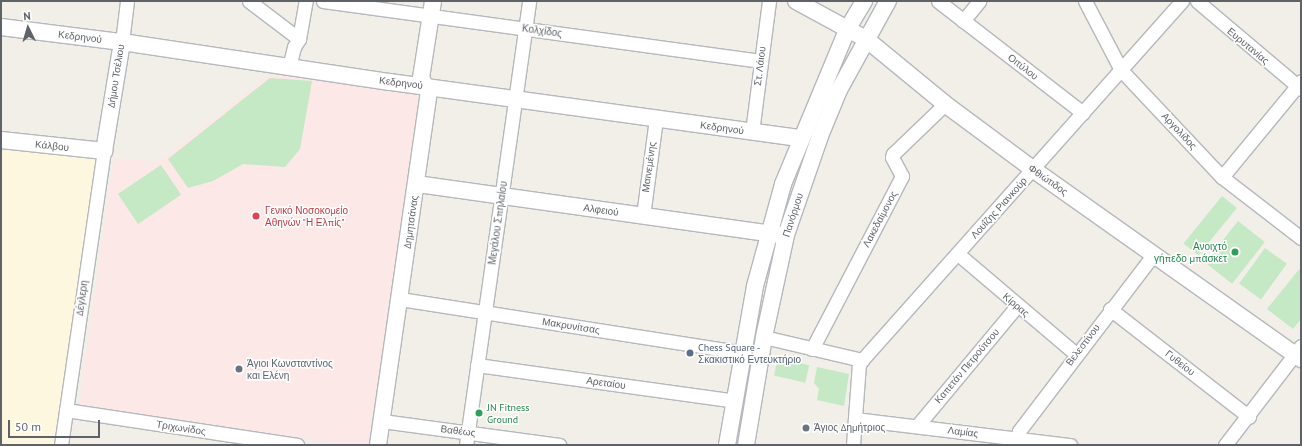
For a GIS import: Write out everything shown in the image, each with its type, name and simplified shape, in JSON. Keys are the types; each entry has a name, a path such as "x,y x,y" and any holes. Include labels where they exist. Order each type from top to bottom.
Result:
{"street":[{"name":"Δήμου Τσέλιου","path":"104,152 122,42 127,1"},
{"path":"249,1 299,38"},
{"path":"294,68 294,47 299,38 306,1"},
{"name":"Κολχίδος","path":"323,1 431,8 525,29 761,61"},
{"name":"Μεγάλου Σπηλαίου","path":"466,439 516,100 529,1"},
{"name":"Στ. Λάιου","path":"752,132 769,1"},
{"name":"Φθιώτιδος","path":"796,1 866,39 944,104 1034,170 1299,353"},
{"name":"Πανόρμου","path":"727,445 755,286 783,184 800,138 848,28 864,1"},
{"name":"Πανόρμου","path":"746,445 764,337 786,235 820,136 839,90 888,1"},
{"name":"Οιτύλου","path":"938,1 1083,113"},
{"path":"963,21 979,1"},
{"name":"Αργολίδος","path":"1085,1 1121,70 1222,177 1299,231"},
{"name":"Λουΐζης Ριανκούρ","path":"862,360 1034,170 1182,1"},
{"name":"Ευρυτανίας","path":"1196,1 1300,86"},
{"name":"Δημητσάνας","path":"378,445 429,93 423,86 421,78 431,8"},
{"name":"Κεδρηνού","path":"1,27 122,42 516,100 800,138"},
{"path":"1222,177 1300,86"},
{"name":"Λακεδαίμονος","path":"812,349 902,176 892,158 893,154 944,104"},
{"name":"Μαινεμένης","path":"643,216 656,119"},
{"name":"Κάλβου","path":"1,140 104,152"},
{"name":"Δέγλερη","path":"61,445 104,152"},
{"name":"Αλφειού","path":"417,184 786,235"},
{"name":"Κίρρας","path":"958,254 1017,306 1076,354"},
{"name":"Βελεστίνου","path":"1016,442 1019,431 1110,309 1154,254"},
{"name":"Μακρυνίτσας","path":"400,299 743,353"},
{"name":"Καπετάν Πετρούτσου","path":"917,426 1017,306"},
{"name":"Γυθείου","path":"1110,309 1249,417"},
{"path":"764,337 862,360 859,364 853,445"},
{"path":"1225,445 1299,353"},
{"name":"Αρεταίου","path":"477,365 735,401"},
{"name":"Τριχωνίδος","path":"66,410 215,439 297,445"},
{"name":"Λαμίας","path":"855,419 917,426 1016,442 1070,445"},
{"name":"Βαθέως","path":"382,422 466,439 559,445"}],"shaded area":[{"name":"Γενικό Νοσοκομείο Αθηνών \"Η Ελπίς\"","path":"269,75 422,90 373,445 343,445 79,405 114,158 158,162"},
{"path":"1,146 97,157 54,445 1,445"}],"green space":[{"path":"270,78 312,81 300,149 285,167 243,164 213,181 188,188 168,159"},
{"path":"161,165 181,195 138,224 118,194"},
{"path":"1222,196 1237,208 1198,255 1184,243"},
{"name":"Ανοιχτό γήπεδο μπάσκετ","path":"1238,221 1265,242 1232,284 1205,263"},
{"path":"1265,248 1287,264 1261,299 1239,284"},
{"path":"1301,267 1301,319 1293,329 1267,309"},
{"path":"778,358 809,365 805,383 774,376"},
{"path":"817,367 849,374 844,406 817,400 819,389 814,383"}],"place":[{"name":"Γενικό Νοσοκομείο Αθηνών \"Η Ελπίς\"","path":"256,216"},
{"name":"Ανοιχτό γήπεδο μπάσκετ","path":"1235,252"},
{"name":"Chess Square - Σκακιστικό Εντευκτήριο","path":"690,353"},
{"name":"Άγιοι Κωνσταντίνος και Ελένη","path":"239,369"},
{"name":"JN Fitness Ground","path":"479,413"},
{"name":"Άγιος Δημήτριος","path":"806,428"}]}
